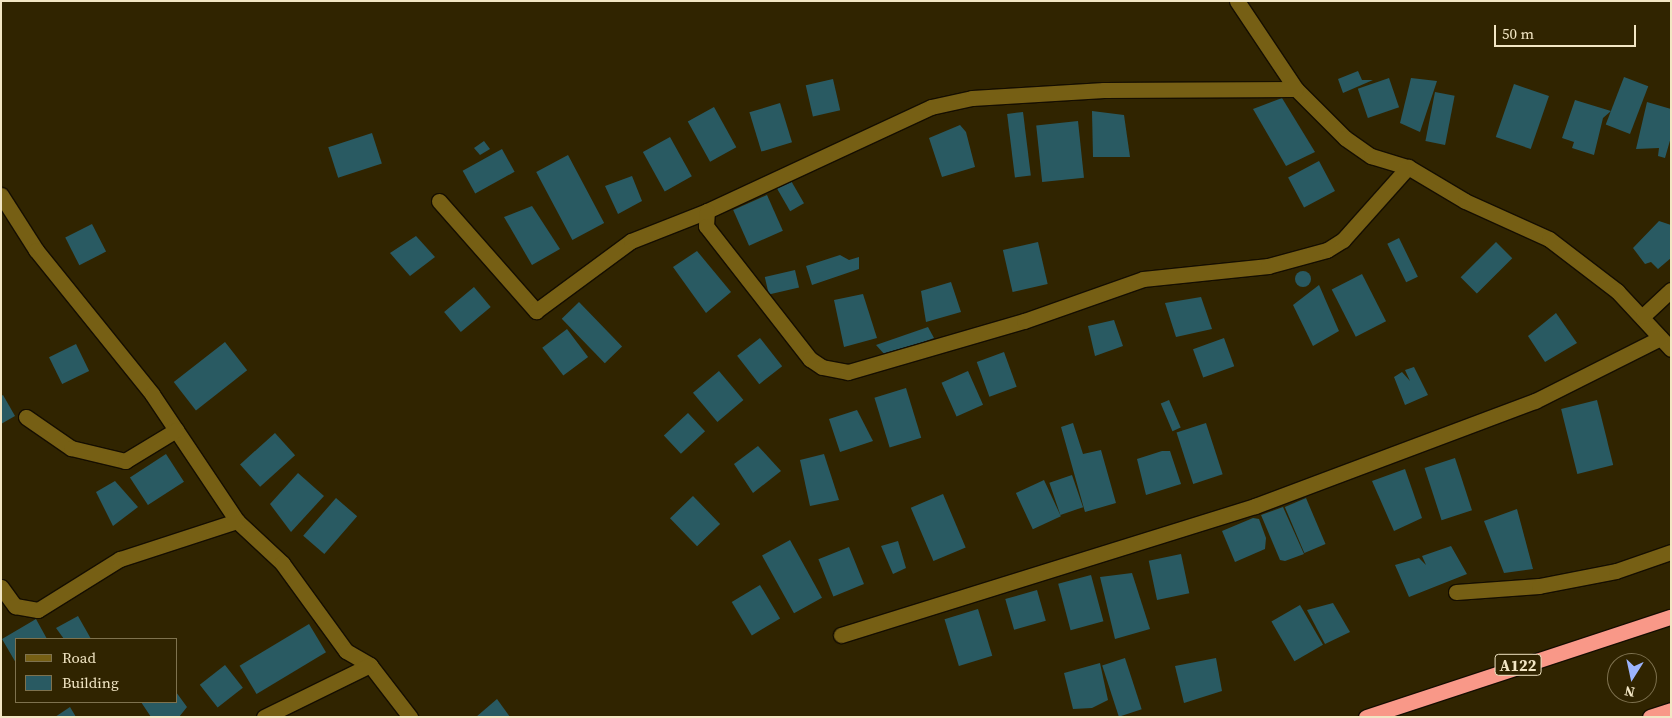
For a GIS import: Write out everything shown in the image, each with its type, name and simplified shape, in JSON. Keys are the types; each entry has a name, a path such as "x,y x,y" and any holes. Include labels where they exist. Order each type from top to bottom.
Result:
{"highway":[{"name":"A122","path":"1366,717 1671,617"},
{"path":"1650,717 1671,710"}],"street":[{"path":"841,634 1255,506 1535,401 1665,344 1643,316 1549,239 1465,201 1408,167 1370,156 1322,118 1296,89 1237,1"},
{"path":"438,200 536,311 631,241 707,211 911,114 951,102 1104,90 1296,89"},
{"path":"707,211 706,226 810,359 822,367 848,372 1024,321 1143,278 1268,266 1327,250 1342,240 1408,167"},
{"path":"1,195 36,250 118,348 237,521 282,563 346,651 370,665 410,717"},
{"path":"1643,316 1671,290"},
{"path":"26,417 71,448 125,462 176,430"},
{"path":"1,587 15,606 38,610 120,559 237,521"},
{"path":"1456,592 1539,586 1616,571 1671,552"},
{"path":"264,717 370,665"}],"building":[{"path":"1358,71 1362,80 1373,80 1343,93 1338,79"},
{"path":"1624,77 1648,86 1630,134 1606,125"},
{"path":"1389,78 1399,107 1368,118 1358,89"},
{"path":"1411,78 1437,81 1420,132 1400,123"},
{"path":"833,79 840,110 813,116 806,85"},
{"path":"1514,84 1549,96 1531,149 1496,137"},
{"path":"1435,92 1455,96 1445,145 1425,141"},
{"path":"1282,98 1315,152 1286,166 1253,109"},
{"path":"1575,100 1611,111 1603,118 1594,155 1572,148 1574,142 1562,138"},
{"path":"1647,102 1671,109 1671,137 1665,158 1658,156 1659,148 1636,149"},
{"path":"780,103 792,142 761,152 749,112"},
{"path":"714,107 736,147 710,162 688,122"},
{"path":"1092,111 1124,115 1130,157 1093,157"},
{"path":"1023,112 1031,176 1015,177 1007,114"},
{"path":"1078,121 1084,178 1042,182 1036,125"},
{"path":"960,125 966,132 975,167 942,177 929,138"},
{"path":"372,133 382,163 338,178 328,147"},
{"path":"670,137 692,176 665,191 643,152"},
{"path":"484,141 490,149 480,155 474,148"},
{"path":"502,149 515,172 475,194 463,171"},
{"path":"568,155 604,223 572,240 536,172"},
{"path":"1319,161 1335,191 1304,207 1288,177"},
{"path":"632,176 642,201 618,214 605,186"},
{"path":"790,179 804,203 790,211 776,187"},
{"path":"767,195 783,231 749,246 733,210"},
{"path":"532,206 560,249 532,265 504,217"},
{"path":"1659,221 1671,225 1671,258 1658,269 1651,262 1645,264 1633,248"},
{"path":"92,224 106,252 79,265 65,238"},
{"path":"416,236 435,257 410,276 390,253"},
{"path":"1399,238 1418,277 1406,282 1387,244"},
{"path":"1038,242 1048,284 1013,292 1003,250"},
{"path":"1496,242 1512,258 1477,294 1461,277"},
{"path":"697,251 731,292 706,313 673,267"},
{"path":"840,255 849,260 859,257 859,269 812,285 806,266"},
{"path":"795,270 799,288 769,295 765,277"},
{"path":"1300,271 1306,271 1311,276 1309,285 1300,287 1295,282 1295,276"},
{"path":"1362,274 1386,321 1356,337 1332,289"},
{"path":"951,282 961,312 926,322 921,291"},
{"path":"1319,285 1339,331 1313,346 1293,305"},
{"path":"474,287 491,307 461,332 444,312"},
{"path":"863,294 877,338 844,347 834,300"},
{"path":"1201,297 1212,329 1176,337 1165,303"},
{"path":"579,302 622,347 605,363 562,319"},
{"path":"1556,313 1577,343 1545,362 1528,336"},
{"path":"1114,320 1123,346 1095,356 1088,326"},
{"path":"928,327 934,338 886,356 876,345"},
{"path":"567,329 588,357 563,376 542,348"},
{"path":"760,338 782,366 759,384 737,356"},
{"path":"1224,338 1234,366 1203,377 1193,349"},
{"path":"225,342 247,370 196,410 174,382"},
{"path":"76,344 89,371 62,384 49,357"},
{"path":"1004,352 1017,387 989,397 977,362"},
{"path":"1414,367 1428,395 1405,405 1394,377 1402,372 1410,381 1405,370"},
{"path":"719,371 743,400 717,422 693,393"},
{"path":"968,371 983,405 957,417 942,383"},
{"path":"906,388 921,438 890,447 874,398"},
{"path":"3,395 15,416 1,424 1,396"},
{"path":"1169,400 1181,428 1172,431 1161,404"},
{"path":"1597,400 1613,465 1577,474 1561,409"},
{"path":"857,410 873,441 840,452 829,419"},
{"path":"688,413 705,431 681,454 664,436"},
{"path":"1073,423 1083,454 1101,450 1116,503 1085,512 1061,427"},
{"path":"1206,423 1223,474 1193,484 1177,433"},
{"path":"275,433 295,455 260,487 240,464"},
{"path":"758,446 781,471 753,493 734,464"},
{"path":"1162,451 1170,451 1181,484 1146,495 1137,459"},
{"path":"166,454 184,482 148,505 130,477"},
{"path":"824,454 839,500 810,506 800,460"},
{"path":"1455,458 1472,510 1442,520 1425,468"},
{"path":"1405,469 1422,518 1394,531 1372,481"},
{"path":"298,473 324,496 291,532 270,504"},
{"path":"1072,475 1083,507 1060,515 1049,483"},
{"path":"1044,480 1061,516 1033,529 1016,493"},
{"path":"115,481 138,507 113,526 96,492"},
{"path":"943,494 966,547 933,561 911,508"},
{"path":"693,496 720,524 697,546 670,518"},
{"path":"336,498 357,516 324,554 303,536"},
{"path":"1306,498 1326,544 1304,553 1285,507"},
{"path":"1283,507 1304,554 1285,561 1280,560 1261,515"},
{"path":"1517,509 1533,569 1504,573 1484,521"},
{"path":"1253,518 1259,519 1266,538 1265,549 1235,562 1222,531"},
{"path":"790,540 822,598 794,613 762,556"},
{"path":"898,541 906,568 893,574 881,546"},
{"path":"1451,546 1467,574 1409,597 1395,565 1419,558 1426,565 1422,556"},
{"path":"849,547 864,584 833,596 818,559"},
{"path":"1181,554 1189,593 1157,600 1149,561"},
{"path":"1132,573 1150,629 1115,639 1100,577"},
{"path":"1091,575 1103,621 1071,630 1058,584"},
{"path":"760,585 780,618 752,635 732,602"},
{"path":"1037,590 1046,621 1014,630 1005,599"},
{"path":"1333,603 1350,632 1325,644 1307,610"},
{"path":"1300,605 1323,645 1294,661 1271,622"},
{"path":"978,609 992,656 959,666 945,619"},
{"path":"78,616 90,638 63,638 56,628"},
{"path":"36,619 46,638 15,638 15,661 2,639"},
{"path":"309,624 326,652 257,694 240,666"},
{"path":"1125,658 1142,709 1119,717 1102,665"},
{"path":"1216,658 1222,691 1184,703 1175,666"},
{"path":"1100,663 1108,700 1092,708 1073,709 1064,673"},
{"path":"225,665 243,688 218,708 200,685"},
{"path":"178,695 187,707 179,717 151,717 142,703 178,703"},
{"path":"497,699 510,717 476,717"},
{"path":"70,707 76,717 55,717"}]}
